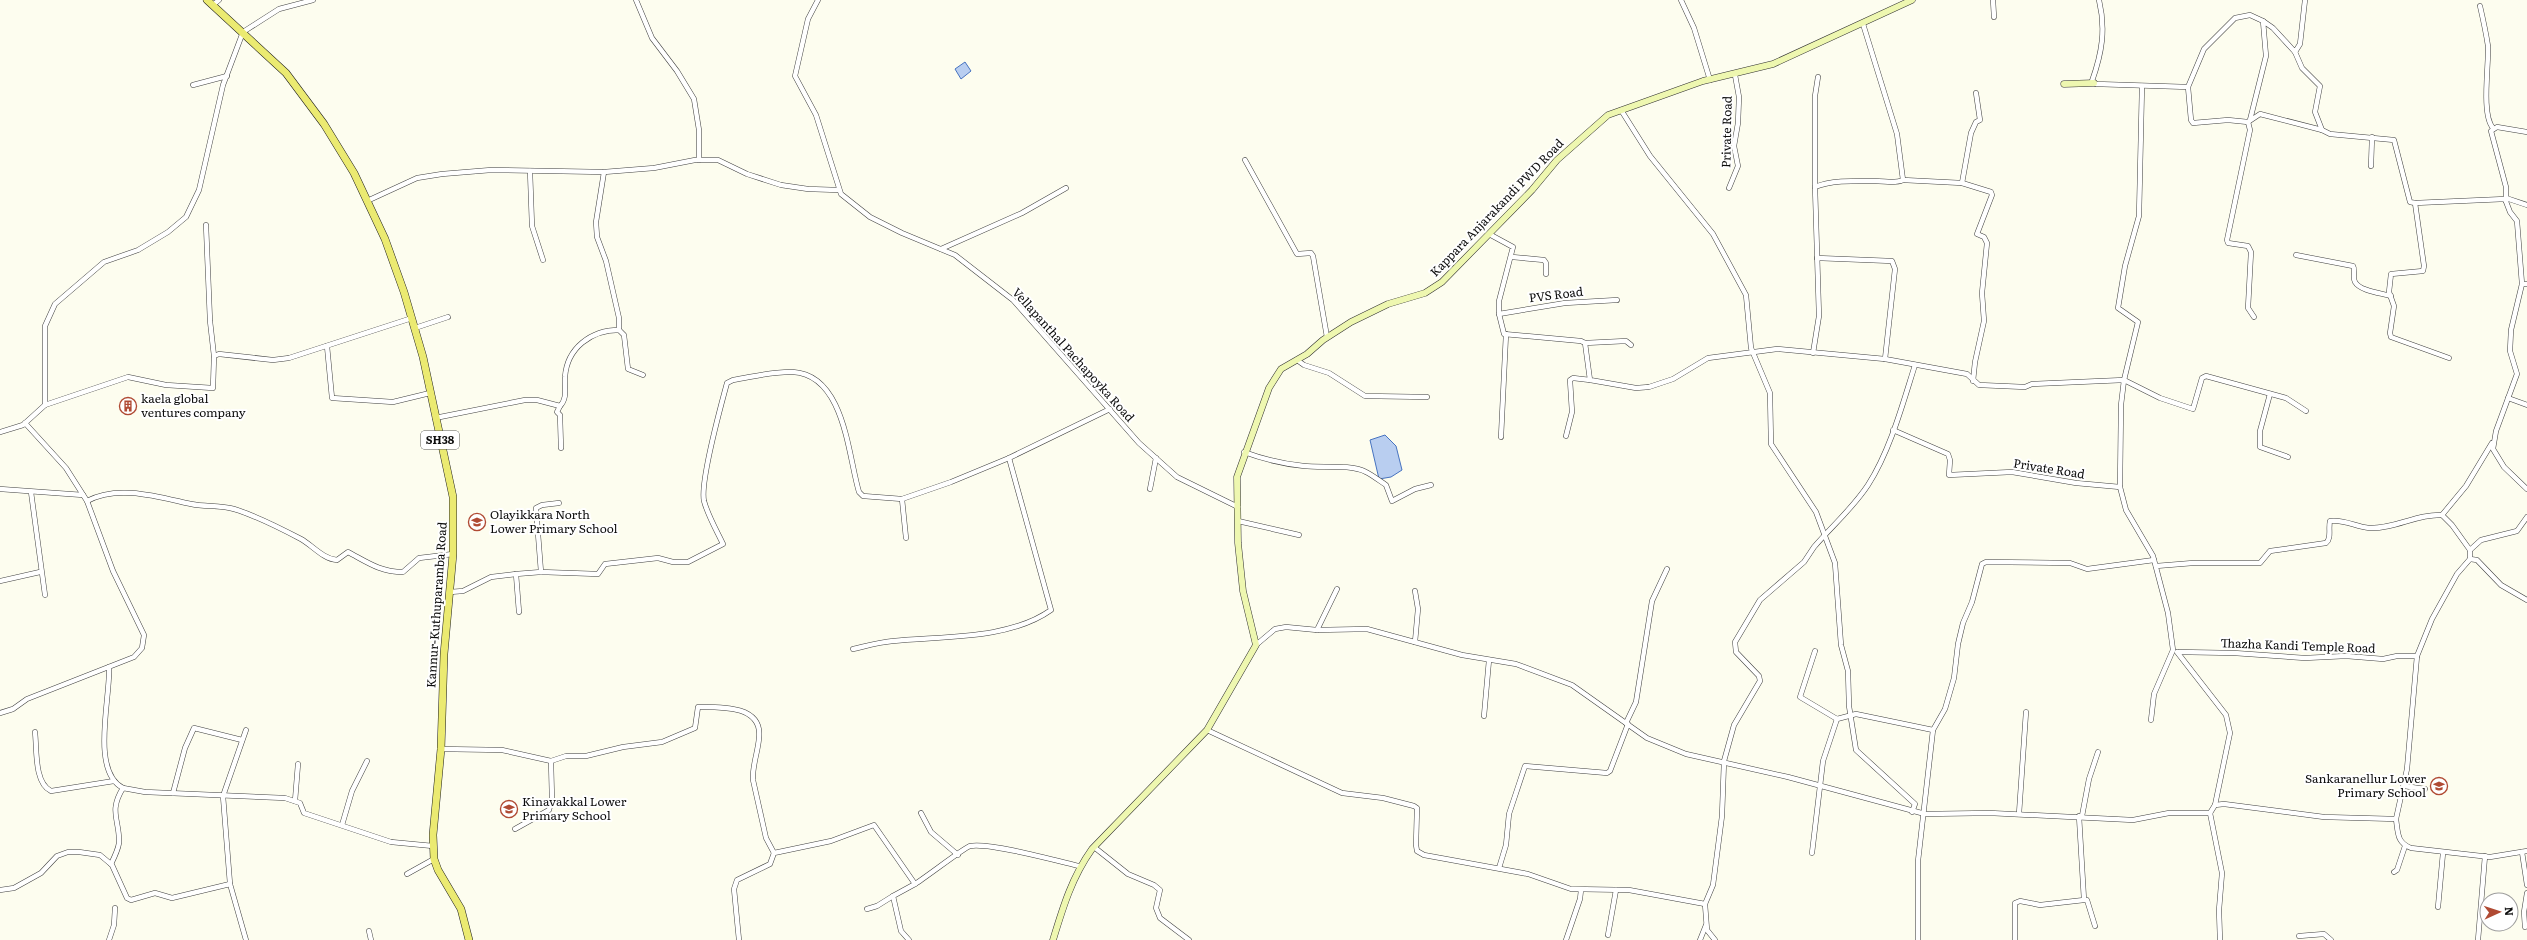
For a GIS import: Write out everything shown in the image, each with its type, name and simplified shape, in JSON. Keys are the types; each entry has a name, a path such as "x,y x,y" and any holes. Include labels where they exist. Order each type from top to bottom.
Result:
{"main road":[{"name":"Kannur-Kuthuparamba Road","path":"207,0 286,72 324,124 354,173 385,239 415,328 453,497 453,554 444,654 441,748 433,846 434,859 438,870 461,909 469,940"},
{"name":"Kappara Anjarakandi PWD Road","path":"1256,645 1242,591 1237,477 1244,452 1269,388 1281,369 1297,360 1327,337 1363,316 1388,304 1425,293 1442,282 1489,234 1557,160 1608,115 1710,80 1780,62 1912,0"},
{"path":"2064,84 2094,83"},
{"path":"1053,940 1079,866 1094,847 1206,730 1256,645"}],"street":[{"path":"213,5 219,0"},
{"path":"45,405 45,326 55,304 104,262 138,250 168,232 186,217 199,190 210,136 227,76 243,32 279,9 313,0"},
{"path":"636,0 652,38 677,71 694,99 699,130 700,160"},
{"path":"367,201 417,178 491,170 604,172 654,168 700,160 718,160 747,174 781,185 808,189 838,190 816,114 795,76 808,19 818,0"},
{"path":"1681,0 1694,28 1710,80"},
{"path":"1993,0 1994,17"},
{"path":"2099,0 2104,21 2100,57 2092,81 2094,83 2188,87"},
{"path":"2295,52 2300,44 2305,0"},
{"path":"2480,6 2488,45 2486,71 2490,125 2493,128 2491,131 2505,181 2506,200 2517,221 2524,284 2511,337 2510,351 2517,374 2494,440 2493,449 2504,467 2527,489"},
{"path":"2322,130 2315,112 2320,86 2302,68 2295,52 2273,28 2263,21 2250,15 2235,18 2204,49 2188,87 2191,120 2193,122 2228,120 2249,121 2260,114 2322,130 2330,134 2394,140 2410,202 2504,199 2527,205"},
{"path":"2254,317 2248,308 2251,252 2248,246 2228,243 2227,240 2250,130 2249,121 2266,56 2263,21"},
{"path":"1863,24 1897,134 1903,180"},
{"name":"Private Road","path":"1729,188 1738,166 1734,146 1738,123 1739,97 1735,74"},
{"path":"193,85 227,76"},
{"path":"1813,353 1819,316 1815,96 1818,77"},
{"path":"1256,645 1275,629 1286,627 1318,630 1367,629 1489,660 1516,664 1572,685 1647,738 1686,754 1724,761 1821,786 1912,812 1925,814 2019,814 2081,816 2133,820 2169,813 2210,813 2216,806 2230,733 2226,715 2190,671 2176,651 2154,560 2145,538 2126,510 2120,488 2119,437 2124,380 2138,322 2118,308 2118,302 2139,216 2142,86"},
{"path":"1962,183 1971,133 1976,122 1980,120 1976,92"},
{"path":"1621,110 1650,156 1713,234 1746,295 1753,353 1770,393 1771,444 1816,512 1835,563 1841,645 1848,671 1851,716 1856,750 1915,804 1912,812"},
{"path":"2493,128 2527,132"},
{"path":"2372,137 2372,166"},
{"path":"1245,160 1297,254 1311,253 1313,256 1327,337"},
{"path":"530,171 532,226 543,260"},
{"path":"604,172 596,222 597,237 606,261 619,318 619,330 624,336 628,369 643,375"},
{"path":"1816,187 1854,182 1898,182 1903,180 1962,183 1989,190 1992,196 1977,234 1984,237 1986,243 1982,293 1984,321 1975,362 1973,381"},
{"path":"941,249 1022,213 1066,188"},
{"name":"Vellapanthal Pachapoyka Road","path":"838,190 870,217 956,255 1013,300 1139,443 1177,477 1238,507"},
{"path":"2415,203 2423,271 2391,274 2391,296 2394,306 2390,333 2391,337 2450,358"},
{"path":"0,432 23,426 25,422 45,405 128,377 166,385 213,388 214,356 210,321 206,225"},
{"path":"1489,234 1513,247 1512,258 1502,288 1499,314 1504,334 1506,334 1501,437"},
{"path":"2296,255 2353,266 2354,280 2356,284 2368,290 2391,296"},
{"name":"PVS Road","path":"1512,258 1544,260 1546,263 1546,274"},
{"path":"1817,258 1892,261 1895,269 1885,359"},
{"name":"PVS Road","path":"1499,314 1564,303 1617,300"},
{"path":"415,328 448,317"},
{"path":"214,356 218,354 273,360 299,356 412,318"},
{"path":"562,448 560,415 557,412 565,396 565,377 568,362 582,341 606,330 619,330"},
{"path":"1506,334 1582,341 1585,343 1626,341 1630,345"},
{"path":"1585,343 1590,380"},
{"path":"327,346 332,398 393,402 430,392"},
{"path":"1566,436 1572,412 1570,380 1573,378 1636,388 1649,387 1673,379 1708,358 1777,350 1885,359 1967,374 1979,385 2025,387 2032,384 2124,380 2186,408 2193,409 2199,384 2202,378 2206,376 2286,398 2306,411"},
{"path":"1297,360 1304,365 1329,374 1365,396 1427,398"},
{"path":"1715,940 1707,930 1705,904 1713,885 1722,816 1724,761 1734,725 1760,681 1759,676 1736,652 1735,642 1760,600 1804,562 1825,535 1858,499 1869,483 1893,430 1915,365"},
{"path":"450,592 463,591 491,578 516,574 541,572 598,574 605,564 658,558 680,563 688,562 723,544 704,500 707,468 720,410 727,383 733,380 788,372 810,376 829,394 843,420 859,492 863,496 902,499 1009,458 1110,410"},
{"path":"2269,393 2260,431 2260,446 2288,457"},
{"path":"2508,398 2527,405"},
{"path":"435,418 525,400 537,400 560,406"},
{"path":"0,713 13,708 27,698 134,657 142,648 144,635 114,571 84,495 66,468 25,422"},
{"name":"Private Road","path":"1893,430 1948,454 1950,460 1949,475 2012,472 2076,483 2120,488"},
{"path":"2442,515 2466,486 2494,440"},
{"path":"1244,452 1262,459 1305,466 1336,467 1367,472 1373,478 1386,485 1392,501 1414,489 1431,485"},
{"path":"853,649 891,641 989,632 1043,616 1051,610 1009,458"},
{"path":"1150,489 1156,458"},
{"path":"0,489 84,495"},
{"path":"31,492 40,572 45,595"},
{"path":"87,501 98,495 132,493 170,498 192,504 233,509 301,539 330,560 337,560 348,552 372,566 392,572 403,572 419,558 453,554"},
{"path":"902,499 906,538"},
{"path":"541,572 536,508 542,505 559,503"},
{"path":"2156,566 2193,563 2260,563 2270,551 2326,543 2330,538 2328,527 2330,521 2379,528 2400,524 2422,516 2442,515 2452,524 2470,550 2470,559 2457,574 2432,619 2417,656 2415,704 2404,786 2396,819 2399,840 2405,846 2443,853 2485,856 2527,852"},
{"path":"2470,550 2482,540 2517,531 2527,517"},
{"path":"1238,521 1299,535"},
{"path":"2470,559 2477,560 2501,585 2527,600"},
{"path":"1918,940 1918,861 1925,814 1933,730 1946,709 1954,678 1958,644 1963,623 1972,602 1982,564 1986,562 2070,563 2087,569 2154,560"},
{"path":"1499,868 1506,845 1509,814 1525,766 1597,773 1610,771 1636,702 1652,601 1667,569"},
{"path":"0,581 40,572"},
{"path":"516,574 519,612"},
{"path":"1318,630 1338,590"},
{"path":"1415,591 1418,610 1415,642"},
{"path":"1815,651 1800,697 1837,719 1856,714 1933,730"},
{"path":"2151,720 2154,694 2176,651"},
{"name":"Thazha Kandi Temple Road","path":"2176,651 2305,658 2346,656 2384,659 2397,656 2417,656"},
{"path":"1484,716 1489,660"},
{"path":"108,667 110,680 105,709 106,764 114,781 123,788 144,792 285,798 300,803 304,813 391,842 433,846"},
{"path":"441,748 502,750 551,761 566,756 586,756 623,747 662,742 683,735 694,728 698,707 724,707 745,713 756,719 759,725 759,737 752,771 753,780 766,838 774,853 770,864 737,880 734,889 739,940"},
{"path":"2019,814 2026,712"},
{"path":"1812,853 1823,761 1837,719"},
{"path":"173,793 185,748 194,728 242,740"},
{"path":"246,730 223,796 230,884 246,940"},
{"path":"1206,730 1342,793 1384,798 1414,806 1417,808 1417,851 1424,855 1528,874 1571,889 1616,890 1705,904"},
{"path":"35,732 39,775 46,789 51,792 114,781"},
{"path":"2084,900 2081,816 2089,779 2098,752"},
{"path":"515,829 549,810 552,799 551,761"},
{"path":"342,825 352,791 367,762"},
{"path":"295,801 298,764"},
{"path":"2404,786 2425,789"},
{"path":"111,864 119,843 114,810 117,798 123,788"},
{"path":"2216,806 2224,804 2324,817 2396,819"},
{"path":"921,813 932,832 958,855"},
{"path":"2210,813 2222,873 2218,910 2220,940"},
{"path":"774,853 831,841 874,826 915,884"},
{"path":"867,909 877,906 915,884 969,846 982,846 1051,858 1079,866"},
{"path":"2394,872 2397,870 2405,846"},
{"path":"1094,847 1128,874 1154,885 1160,890 1156,908 1160,918 1189,940"},
{"path":"0,890 14,888 36,876 57,856 68,852 100,855 111,864 127,898 131,900 155,893 172,898 230,884"},
{"path":"2522,852 2527,885"},
{"path":"2438,907 2443,853"},
{"path":"2478,940 2485,856"},
{"path":"407,874 434,859"},
{"path":"1566,940 1580,899 1581,890"},
{"path":"1608,935 1616,890"},
{"path":"2525,927 2524,912 2527,893"},
{"path":"893,896 901,931 909,940"},
{"path":"2015,940 2014,907 2020,901 2040,905 2087,900 2090,905 2095,926"},
{"path":"109,940 114,925 115,908"},
{"path":"1700,940 1707,924"},
{"path":"369,931 371,940"},
{"path":"2299,936 2324,934 2331,940"}],"water":[{"path":"965,62 971,71 961,79 955,69"},
{"path":"1385,435 1396,446 1402,470 1391,477 1379,479 1370,440"}],"place":[{"name":"kaela global ventures company","path":"128,406"},
{"name":"Olayikkara North Lower Primary School","path":"477,522"},
{"name":"Sankaranellur Lower Primary School","path":"2439,786"},
{"name":"Kinavakkal Lower Primary School","path":"509,809"}]}
